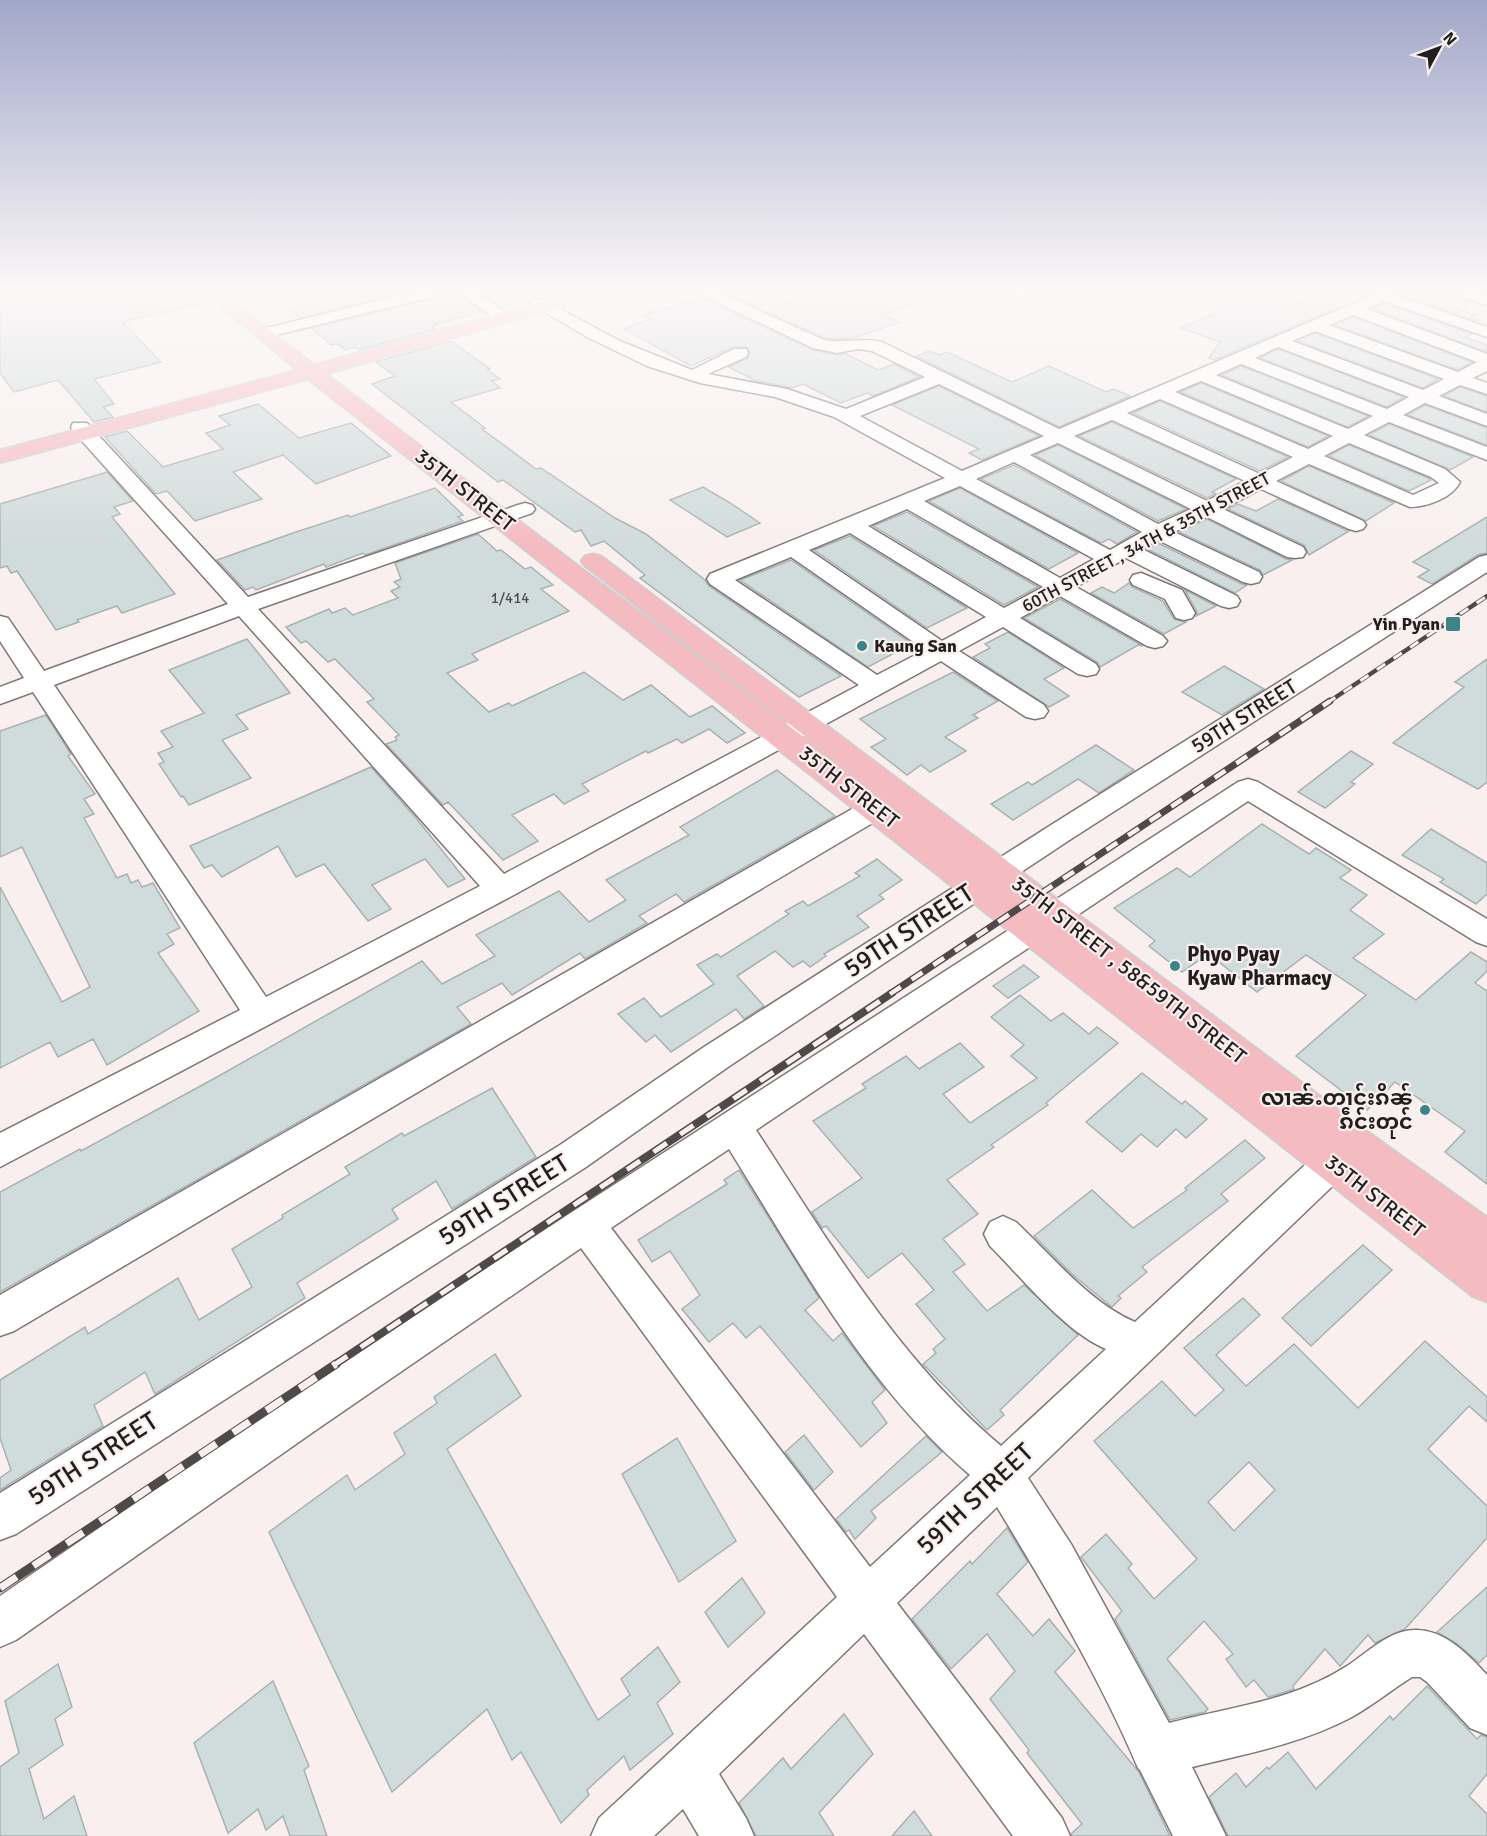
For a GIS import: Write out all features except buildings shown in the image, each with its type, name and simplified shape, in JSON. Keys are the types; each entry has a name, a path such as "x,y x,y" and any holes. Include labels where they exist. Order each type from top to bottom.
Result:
{"main road":[{"path":"0,457 260,378"},
{"name":"35TH STREET","path":"343,378 795,730"},
{"name":"35TH STREET","path":"352,378 362,383"},
{"path":"0,448 83,430"},
{"name":"35TH STREET","path":"508,505 543,523"},
{"name":"35TH STREET","path":"572,544 795,730 876,808 989,878"},
{"path":"795,730 989,878"},
{"name":"35TH STREET , 58&59TH STREET","path":"989,878 1341,1152 1487,1241"},
{"name":"35TH STREET","path":"1341,1152 1487,1282"}],"street":[{"path":"696,378 757,387 810,401 845,416 1113,556 1174,595 1184,613"},
{"path":"845,416 938,378"},
{"path":"941,378 1295,552"},
{"path":"875,685 718,579 852,525 1195,378"},
{"path":"1160,392 1410,501 1420,501 1448,486 1450,482 1438,472 1208,378"},
{"path":"1291,378 1487,454"},
{"path":"1375,378 1487,420"},
{"path":"1459,378 1487,389"},
{"name":"60TH STREET , 34TH & 35TH STREET","path":"0,1150 500,889 1060,587 1157,532 1207,509 1459,378"},
{"path":"699,379 729,402"},
{"path":"1112,413 1356,525"},
{"path":"83,430 500,889"},
{"path":"1015,455 1157,532 1251,577"},
{"path":"908,501 1155,641"},
{"path":"0,696 245,606 508,505"},
{"path":"852,525 1087,669"},
{"path":"792,549 940,650 1035,711"},
{"path":"1113,556 1229,601"},
{"name":"59TH STREET","path":"0,1518 573,1156 716,1057 989,878 1487,562"},
{"path":"0,623 260,1014"},
{"path":"0,1624 301,1415 585,1224 1248,788 1487,934"},
{"path":"0,1317 876,808"},
{"path":"734,1126 864,1327 914,1390 953,1432 1001,1474 1060,1570 1200,1836"},
{"name":"59TH STREET","path":"617,1836 1341,1152"},
{"path":"585,1224 1044,1836"},
{"path":"1003,1234 1081,1310 1107,1330 1140,1344"},
{"path":"1155,1751 1194,1740 1266,1725 1326,1705 1412,1653 1425,1655 1440,1662 1487,1711"},
{"path":"687,1769 728,1836"}],"railway":[{"path":"1328,702 1487,596"},
{"path":"890,994 1328,702"},
{"path":"334,1365 892,993"},
{"path":"0,1588 336,1364"}],"place":[{"name":"Yin Pyan","path":"1453,624"},
{"name":"Kaung San","path":"862,646"},
{"name":"Phyo Pyay Kyaw Pharmacy","path":"1175,966"},
{"name":"လၢၼ်ႉတၢင်းၵိၼ် ၵဵင်းတုင်","path":"1425,1110"}]}
